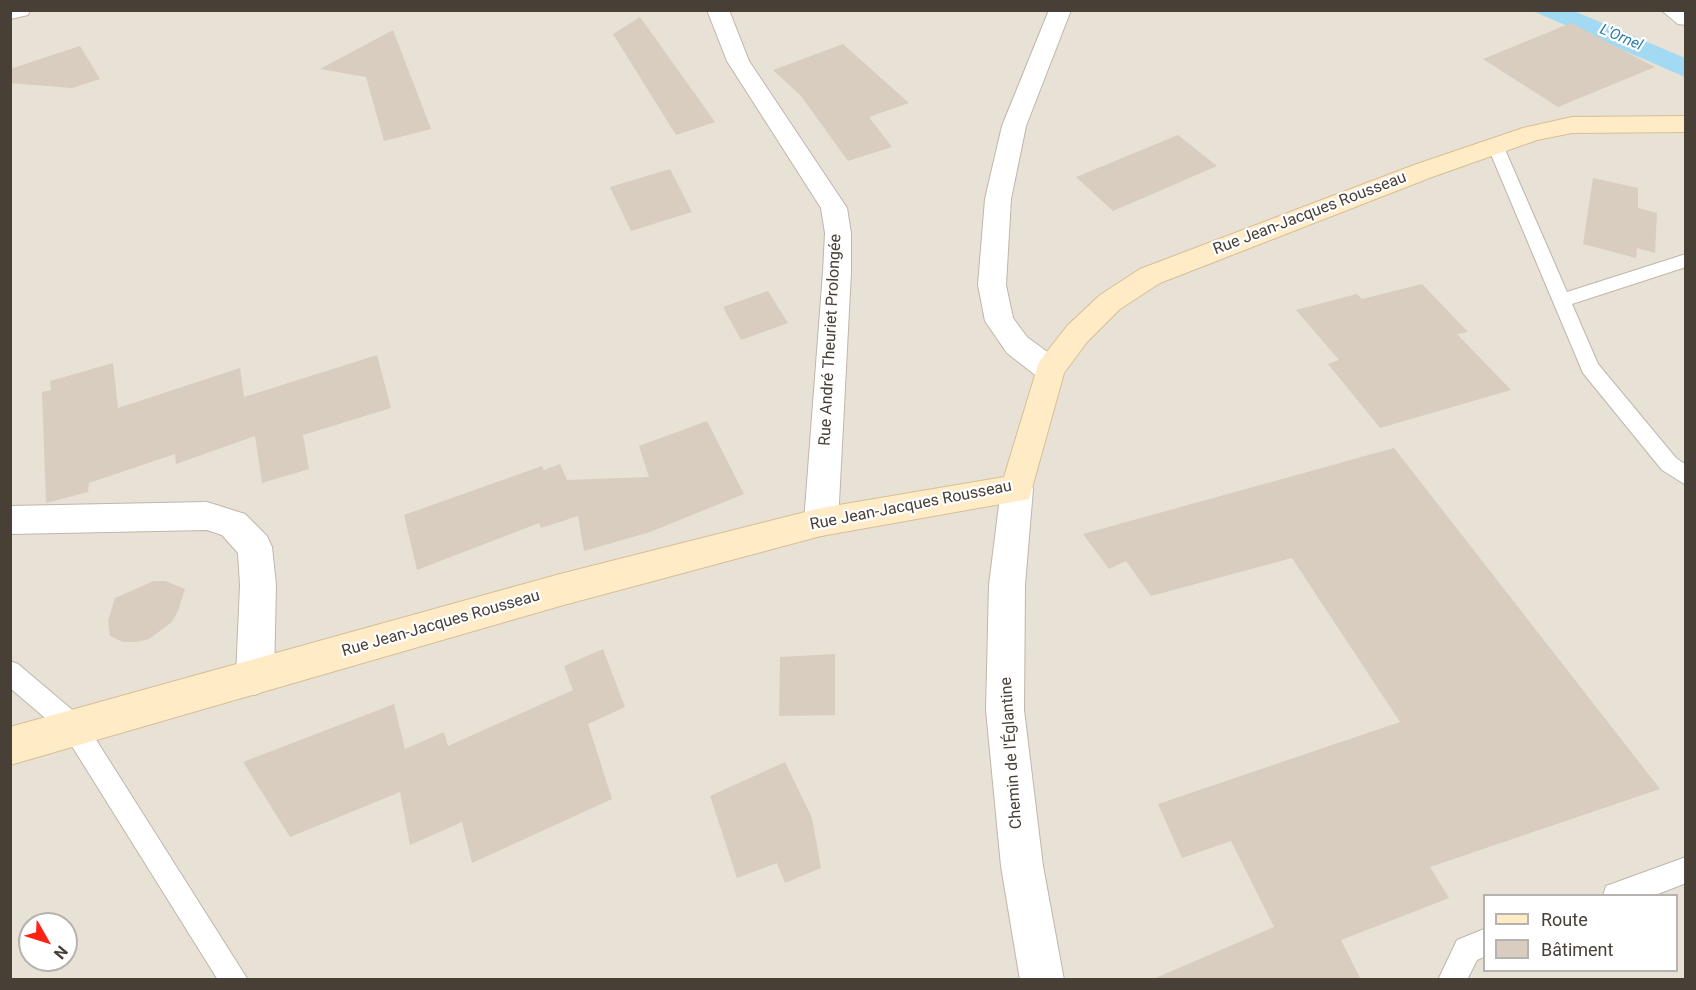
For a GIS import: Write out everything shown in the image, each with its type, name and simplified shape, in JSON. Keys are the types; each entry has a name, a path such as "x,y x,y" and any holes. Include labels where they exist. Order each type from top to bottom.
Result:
{"street":[{"path":"10,13 20,10"},
{"name":"Rue André Theuriet Prolongée","path":"718,10 738,61 834,208 838,233 837,272 821,522"},
{"path":"1050,370 1017,345 999,321 992,285 998,199 1014,126 1060,10"},
{"path":"1671,10 1686,18"},
{"name":"Rue Jean-Jacques Rousseau","path":"10,746 560,590 821,522 1017,489 1050,370 1077,334 1110,302 1150,276 1532,133 1572,125 1686,124"},
{"name":"Chemin de l'Églantine","path":"1017,489 1006,585 1005,710 1022,867 1042,980"},
{"path":"10,520 207,516 233,524 255,547 258,585 255,677"}],"lane":[{"path":"1495,145 1590,368 1669,464 1686,477"},
{"path":"1560,301 1686,260"},
{"path":"10,672 74,727 234,980"},
{"path":"1621,894 1686,870"},
{"path":"1452,980 1467,950 1483,944"}],"shaded area":[{"path":"10,11 1663,11 1686,24 1685,979 11,979"}],"water":[{"name":"L'Ornel","path":"1533,11 1574,11 1685,58 1685,77"}],"building":[{"path":"640,17 715,122 676,135 613,34"},
{"path":"1571,23 1655,67 1558,107 1483,59"},
{"path":"393,30 431,129 384,141 366,77 320,69"},
{"path":"843,44 909,103 869,117 892,147 848,161 801,96 773,70"},
{"path":"80,46 100,79 72,88 10,83 10,69"},
{"path":"1178,135 1217,166 1113,211 1076,177"},
{"path":"670,169 692,212 631,231 610,187"},
{"path":"1593,178 1638,188 1638,208 1657,213 1655,253 1637,248 1636,258 1583,244"},
{"path":"1422,284 1468,332 1457,334 1511,390 1380,428 1328,364 1339,360 1296,310 1357,294 1362,299"},
{"path":"768,291 788,323 741,340 723,307"},
{"path":"377,355 391,408 303,435 309,469 262,483 255,436 176,464 175,454 89,483 88,492 46,503 42,392 51,390 50,381 113,363 118,408 240,368 244,397"},
{"path":"707,421 744,494 650,532 584,551 578,516 541,528 539,523 417,570 404,515 542,466 544,470 560,464 567,480 649,477 639,446"},
{"path":"1394,448 1660,789 1430,867 1449,898 1341,940 1361,980 1151,980 1274,927 1231,841 1182,858 1158,804 1400,722 1292,558 1151,596 1126,561 1109,569 1083,534"},
{"path":"154,581 165,581 185,589 172,622 149,639 136,642 123,642 110,636 108,621 115,598"},
{"path":"603,649 625,707 588,724 612,799 472,863 462,822 410,845 400,792 290,837 243,762 394,704 405,749 444,732 448,746 573,690 564,666"},
{"path":"835,654 835,715 779,716 780,657"},
{"path":"785,762 812,818 821,868 785,883 777,863 737,878 710,796"}]}
